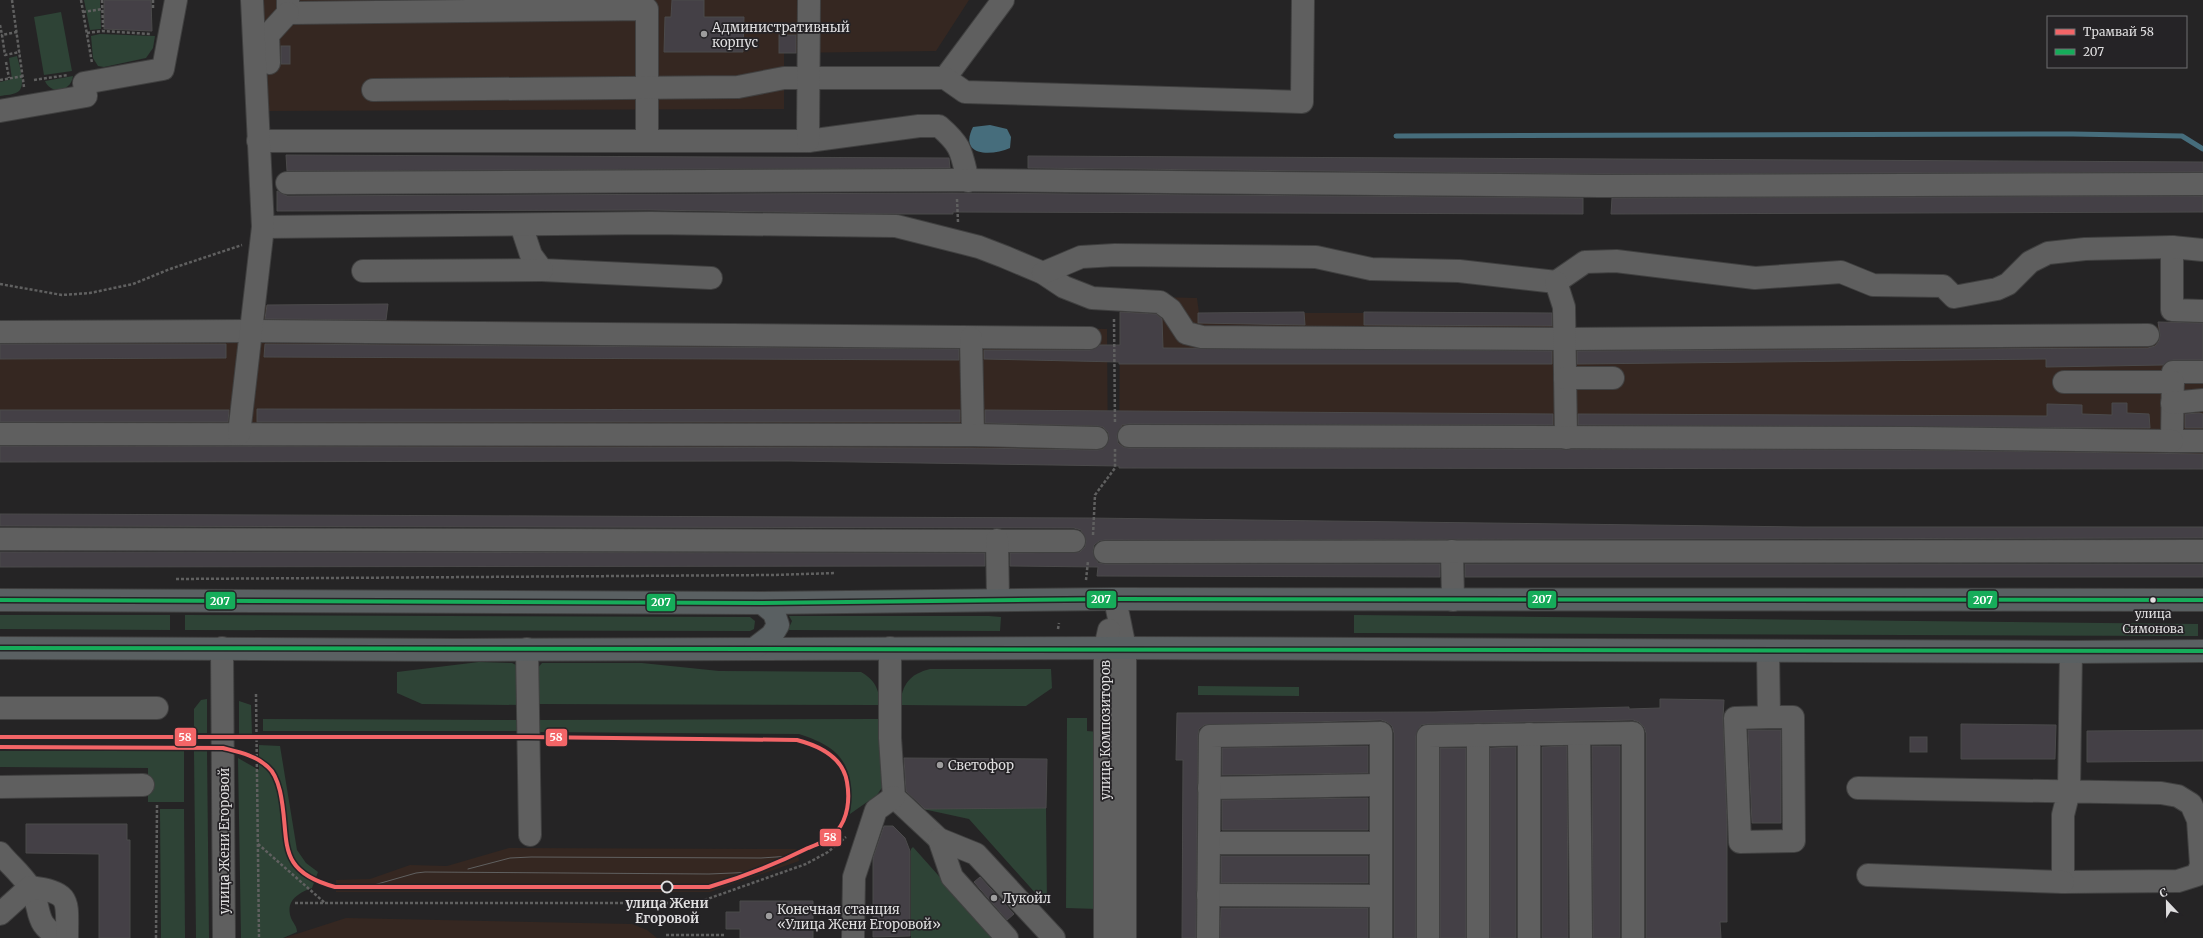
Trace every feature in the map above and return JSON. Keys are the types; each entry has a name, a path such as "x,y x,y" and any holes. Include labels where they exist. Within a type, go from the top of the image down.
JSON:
{"main road":[{"path":"0,600 762,603 998,599 2203,600"},
{"path":"755,648 772,635 778,625 774,613 762,603"},
{"path":"0,648 1115,648 2071,652 2203,651"}],"street":[{"path":"0,111 86,96 84,83 163,69 176,0"},
{"path":"239,434 262,234 252,0"},
{"path":"808,141 809,0"},
{"path":"945,78 1003,0"},
{"path":"373,90 738,87 784,78 945,78 964,92 1302,102 1303,0"},
{"path":"269,63 268,35 288,7 647,9 647,140"},
{"path":"258,142 647,140 808,141 919,126 939,126 955,140 962,152 962,181"},
{"path":"287,183 962,181 1592,186 2203,184"},
{"path":"262,234 521,225 650,223 896,226 979,248 1043,272 1064,287 1092,298 1160,302 1171,310 1186,333 1202,337 1564,339 2148,335"},
{"path":"521,225 531,255 542,270"},
{"path":"1043,272 1081,256 1316,257 1371,269 1459,271 1556,282 1585,262 1616,261 1755,278 1841,272 1873,284 1943,286 1954,297 1966,296 2008,284 2030,262 2048,253 2085,249 2172,247 2203,250"},
{"path":"2172,247 2172,310 2203,311"},
{"path":"364,271 542,270 711,278"},
{"path":"1556,282 1564,306 1566,438"},
{"path":"0,332 251,331 1090,338"},
{"path":"971,338 973,435"},
{"path":"2172,441 2173,372 2203,372"},
{"path":"1565,378 1613,378"},
{"path":"2064,382 2172,393 2203,400"},
{"path":"0,434 973,435 1097,438"},
{"path":"1129,436 2203,441"},
{"path":"0,539 1074,541"},
{"path":"997,540 998,599"},
{"path":"1452,551 1453,600"},
{"path":"1105,552 2203,551"},
{"name":"улица Композиторов","path":"1115,599 1115,648 1125,938"},
{"name":"улица Жени Егоровой","path":"222,648 224,938"},
{"path":"890,648 890,738 894,797 938,839 976,854 1054,938"},
{"name":"улица Композиторов","path":"1105,938 1115,648"},
{"path":"527,649 530,835"},
{"path":"1768,651 1769,717"},
{"path":"2063,882 2063,815 2069,791 2071,652"},
{"path":"0,708 157,708"},
{"path":"1769,717 1792,717 1794,841 1740,842 1735,718 1769,717"},
{"path":"1208,938 1210,736 1381,733 1381,938"},
{"path":"1428,938 1428,736 1633,733 1633,938"},
{"path":"1529,734 1529,938"},
{"path":"1579,734 1581,938"},
{"path":"1478,735 1478,938"},
{"path":"0,788 143,785"},
{"path":"1209,788 1381,785"},
{"path":"1858,788 2161,793 2178,796 2191,804 2198,820 2201,866 2197,875 2178,881 2063,882 1868,875"},
{"path":"853,938 854,877 876,810 894,797"},
{"path":"938,839 952,877 1007,938"},
{"path":"1209,843 1381,843"},
{"path":"0,853 30,887 43,924 52,934 63,938"},
{"path":"0,914 30,887 54,890 62,897 66,907 66,938"},
{"path":"1208,895 1381,896"}],"path":[{"path":"12,0 25,83 22,92"},
{"path":"81,0 92,62 95,68"},
{"path":"102,0 103,27"},
{"path":"83,12 103,9"},
{"path":"0,25 5,55 20,52"},
{"path":"87,33 102,31 152,34"},
{"path":"2,35 17,32"},
{"path":"6,62 9,78"},
{"path":"34,80 75,73"},
{"path":"0,80 24,76"},
{"path":"962,181 958,221 979,248"},
{"path":"0,284 62,296 90,293 133,284 262,234"},
{"path":"176,579 750,576 836,573"},
{"path":"256,694 259,938"},
{"path":"156,938 157,805"},
{"path":"295,903 696,903 806,864 828,852 849,835"},
{"path":"258,844 325,903"},
{"path":"666,935 726,935"}],"shaded area":[{"path":"263,0 969,0 936,51 784,53 784,109 262,111"},
{"path":"1120,296 1197,298 1199,313 1556,313 1564,346 2156,343 2158,322 2203,322 2203,468 1119,468"},
{"path":"388,304 386,320 1107,329 1108,465 789,461 0,462 0,323 242,322 265,305"},
{"name":"Конечная станция «Улица Жени Егоровой»","path":"509,848 797,849 799,861 710,892 336,892 336,880 370,879 410,865 447,866"},
{"path":"346,918 632,924 647,930 657,938 284,938"}],"green space":[{"path":"84,0 100,0 101,29 90,30"},
{"path":"61,12 72,71 44,75 34,17"},
{"path":"100,34 155,36 153,48 146,58 104,67 98,66 93,58 91,36"},
{"path":"17,56 22,79 21,88 19,91 10,95 0,96 0,82 12,79 9,58"},
{"path":"73,76 69,86 60,90 52,88 45,81"},
{"path":"0,615 170,615 170,630 0,629"},
{"path":"185,615 750,617 755,621 754,629 750,631 185,630"},
{"path":"1354,615 2198,624 2198,636 1354,633"},
{"path":"789,616 1001,617 1000,631 788,630 792,621"},
{"path":"479,662 512,663 520,667 521,705 422,704 397,693 397,672"},
{"path":"542,663 642,663 719,671 861,672 873,682 879,694 880,705 536,704 536,670"},
{"path":"930,669 1051,669 1052,688 1026,706 900,705 903,691 908,681 917,674"},
{"path":"1198,686 1299,687 1299,696 1198,695"},
{"path":"207,699 207,733 194,733 194,709 201,700"},
{"path":"239,701 251,705 252,734 239,734"},
{"path":"1067,718 1087,718 1087,731 1099,732 1098,909 1066,908"},
{"path":"263,719 521,720 521,731 263,731"},
{"path":"880,719 883,786 877,795 850,814 850,784 848,772 843,762 837,754 827,746 799,734 538,732 538,720"},
{"path":"259,745 280,746 297,850 306,863 318,872 312,888 302,892 291,902 291,918 297,932 283,938 241,938 238,758 259,770"},
{"path":"0,751 184,751 184,802 148,802 148,768 0,767"},
{"path":"194,751 207,751 209,938 196,938"},
{"path":"1046,808 1047,906 969,819 923,809"},
{"path":"160,809 184,809 185,938 161,938"},
{"path":"913,847 995,938 911,938 911,849"}],"water":[{"path":"990,125 1007,129 1011,137 1010,148 1003,151 986,153 973,149 970,144 970,137 973,127"}],"building":[{"path":"104,0 151,0 152,31 104,29"},
{"name":"Административный корпус","path":"672,0 704,0 704,17 744,17 743,52 664,52 665,17 671,17"},
{"path":"779,35 796,35 796,53 779,53"},
{"path":"281,46 290,46 290,64 281,64"},
{"path":"286,155 949,158 950,168 287,171"},
{"path":"1028,156 2203,162 2203,172 1600,174 1028,168"},
{"path":"277,191 287,196 952,193 1583,198 1583,214 953,212 953,214 899,214 650,210 277,211"},
{"path":"2203,196 2203,212 1611,214 1612,198"},
{"path":"388,304 386,320 265,319 267,305"},
{"path":"1120,312 1156,314 1162,319 1163,348 1552,351 1552,364 1119,364 1119,362 984,359 984,350 1090,350 1100,345 1120,345"},
{"path":"1304,312 1305,325 1198,323 1198,313"},
{"path":"1364,312 1552,313 1552,326 1364,325"},
{"path":"2158,322 2203,323 2203,360 2173,360 2163,365 2046,367 2046,359 1577,364 1577,351 2148,348 2155,346 2159,341 2160,335"},
{"path":"0,344 226,344 226,358 0,359"},
{"path":"265,344 959,349 959,360 264,357"},
{"path":"2112,403 2127,403 2127,413 2149,414 2150,428 1578,425 1578,414 2047,416 2047,404 2082,405 2082,414 2112,415"},
{"path":"257,409 960,410 960,422 257,422"},
{"path":"0,410 229,410 228,422 0,422"},
{"path":"985,410 1553,414 1553,425 1122,425 1117,436 1118,443 1123,447 1129,448 1911,450 2203,454 2203,469 1119,468 1119,466 789,461 0,462 0,446 973,448 1097,450 1103,449 1109,439 1108,432 1103,427 1097,426 985,423"},
{"path":"2185,414 2203,414 2203,428 2185,428"},
{"path":"0,514 1088,518 1804,527 2203,527 2203,538 1105,540 1099,541 1094,545 1093,552 1098,563 1440,564 1440,577 1097,576 1098,567 1010,566 1010,553 1080,552 1085,547 1086,541 1081,530 1074,528 0,526"},
{"path":"0,552 985,553 985,566 0,567"},
{"path":"1465,564 2203,564 2203,577 1465,577"},
{"path":"1660,699 1724,700 1723,718 1727,824 1727,922 1720,922 1721,938 1646,938 1646,733 1644,727 1639,722 1633,720 1421,725 1416,736 1416,938 1394,938 1394,733 1392,726 1381,720 1204,725 1199,729 1196,938 1182,938 1183,760 1176,760 1177,713 1434,712 1629,707 1629,709 1660,708"},
{"path":"1961,724 2056,725 2055,759 1961,759"},
{"path":"1748,730 1781,730 1781,823 1752,823"},
{"path":"2203,730 2203,761 2087,762 2087,731"},
{"path":"1910,737 1927,737 1927,752 1910,752"},
{"path":"1368,746 1368,773 1222,775 1222,748"},
{"path":"1567,746 1568,938 1542,938 1542,747"},
{"path":"1592,746 1620,746 1620,938 1593,938"},
{"path":"1516,747 1516,938 1490,938 1490,748"},
{"path":"1440,748 1466,748 1466,938 1440,938"},
{"path":"904,758 1047,759 1046,808 925,809 906,791"},
{"path":"1368,798 1368,830 1222,830 1222,800"},
{"path":"26,824 127,824 127,840 130,840 130,938 99,938 99,854 26,853"},
{"path":"884,826 893,826 905,838 910,851 910,936 873,937 873,858"},
{"path":"1221,856 1368,856 1368,883 1221,883"},
{"path":"980,877 1014,914 1007,920 974,882"},
{"name":"Конечная станция «Улица Жени Егоровой»","path":"740,901 813,901 813,938 740,938 740,929 726,929 726,912 740,912"},
{"path":"1221,908 1368,908 1368,938 1220,938"}],"waterway":[{"path":"1396,136 2073,134 2182,136 2203,149"}],"tram line":[{"name":"58","path":"0,737 528,737 797,740 822,749 835,759 841,766 845,773 847,782 848,802 846,814 841,826 827,839 759,870 709,887 335,887 315,880 302,872 293,862 288,851 283,808 277,781 270,769 252,757 223,748 0,747"},
{"path":"468,869 510,858 531,857 761,858 791,856"},
{"path":"367,887 416,873 425,872 709,874 757,872"}],"transit line":[{"name":"207","path":"0,600 762,603 1115,599 2203,600"},
{"name":"207","path":"0,648 2203,651"}],"place":[{"name":"Административный корпус","path":"704,34"},
{"name":"улица Симонова","path":"2153,600"},
{"name":"Светофор","path":"940,765"},
{"name":"улица Жени Егоровой","path":"667,887"},
{"name":"Лукойл","path":"994,898"},
{"name":"Конечная станция «Улица Жени Егоровой»","path":"769,916"}]}
